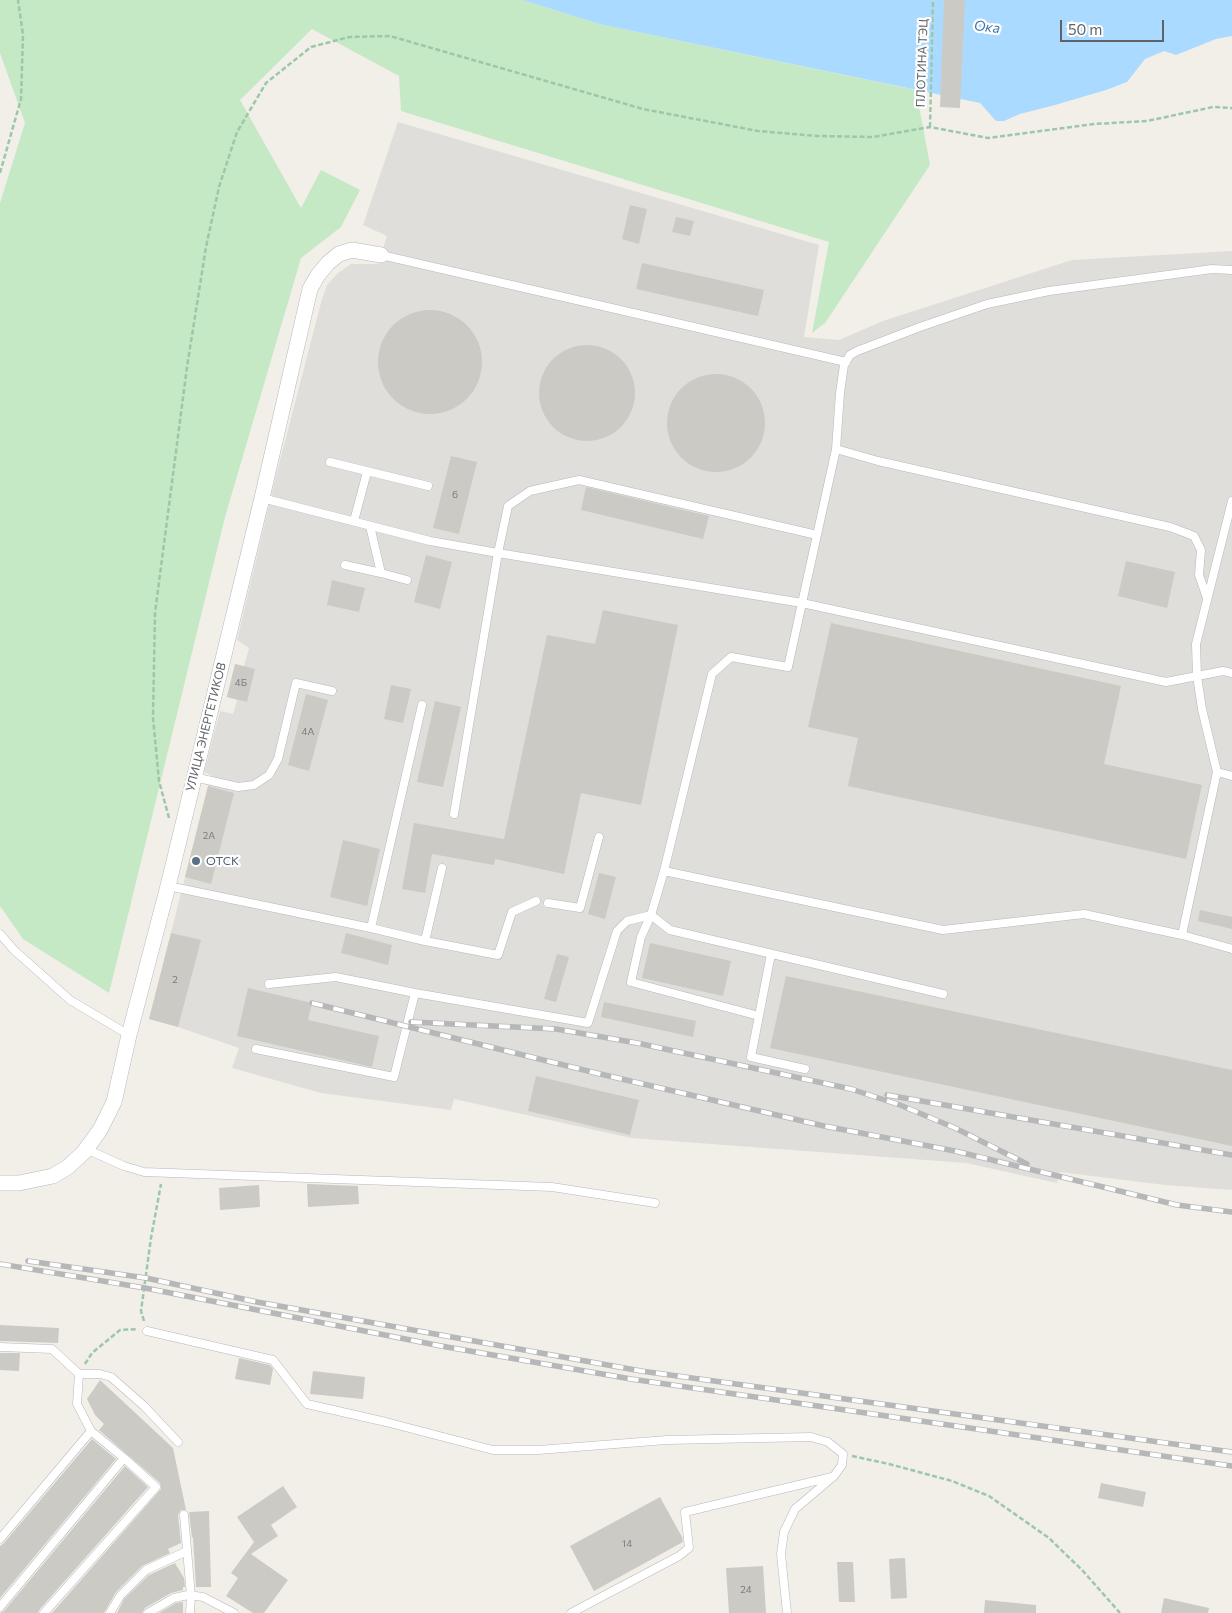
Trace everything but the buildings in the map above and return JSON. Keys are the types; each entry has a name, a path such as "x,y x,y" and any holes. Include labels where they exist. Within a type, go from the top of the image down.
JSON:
{"street":[{"name":"УЛИЦА ЭНЕРГЕТИКОВ","path":"0,1183 19,1183 53,1176 68,1167 100,1130 114,1102 262,498 310,289 318,275 339,254 352,250 381,255"}],"lane":[{"path":"381,255 846,362"},
{"path":"759,1016 631,982 641,938 651,915 664,871 712,674 731,657 788,667 836,450 844,365 850,355 920,327 987,304 1049,291 1212,269 1232,270"},
{"path":"836,450 1170,527 1194,536 1201,550 1199,575 1207,600"},
{"path":"330,462 428,486"},
{"path":"354,521 368,472"},
{"path":"454,814 498,553 508,506 530,491 579,480 818,535"},
{"path":"262,498 430,541 802,603 1166,682 1223,671 1232,673"},
{"path":"1182,935 1217,772 1202,709 1197,676 1196,644 1232,501"},
{"path":"370,526 381,573"},
{"path":"345,565 408,580"},
{"path":"194,777 238,787 254,785 268,775 278,759 296,683 332,691"},
{"path":"371,928 422,705"},
{"path":"1217,772 1232,776"},
{"path":"548,903 580,908 599,837"},
{"path":"425,941 442,868"},
{"path":"664,871 943,930 1084,914 1182,935 1232,949"},
{"path":"168,886 498,955 512,912 536,901"},
{"path":"651,915 670,930 943,994"},
{"path":"270,984 336,977 415,993 588,1023 617,931 627,921 651,915"},
{"path":"0,934 14,950 70,1000 129,1035"},
{"path":"771,954 751,1057 806,1069"},
{"path":"256,1049 394,1077 415,993"},
{"path":"86,1148 124,1166 144,1172 552,1187 655,1203"},
{"path":"147,1332 273,1360 307,1404 493,1450 538,1450 667,1440 811,1437 828,1442 843,1454 842,1465 834,1476 795,1509 784,1532 781,1554 787,1613"},
{"path":"0,1347 52,1349 79,1374 100,1374 111,1377 144,1406 178,1442"},
{"path":"44,1613 156,1487 91,1431 77,1404 79,1374"},
{"path":"0,1539 91,1431"},
{"path":"0,1607 124,1458"},
{"path":"571,1613 679,1556 689,1548 685,1512 834,1476"},
{"path":"184,1515 191,1596 190,1613"},
{"path":"110,1613 120,1596 146,1570 187,1551"},
{"path":"148,1613 174,1598 191,1596 203,1597 234,1613"}],"path":[{"path":"0,173 21,100 23,35 18,0"},
{"name":"ПЛОТИНА ТЭЦ","path":"930,127 933,0"},
{"path":"171,825 159,781 153,718 156,603 206,247 219,187 237,132 266,83 311,47 349,37 390,36 643,109 758,130 817,136 874,137 930,127 988,138 1094,124 1147,122 1213,107 1232,108"},
{"path":"147,1332 141,1311 151,1238 163,1172"},
{"path":"79,1374 92,1353 120,1330 134,1328 147,1332"},
{"path":"843,1454 952,1481 989,1496 1049,1538 1083,1571 1120,1613"}],"shaded area":[{"path":"398,122 819,245 804,337 839,340 883,321 1072,260 1232,251 1232,1190 1165,1185 1060,1172 1057,1183 966,1163 631,1138 454,1099 451,1110 321,1093 232,1068 239,1048 149,1019 211,775 204,772 220,711 233,714 237,700 227,697 235,664 244,666 249,648 237,640 277,472 322,299 327,285 338,273 351,264 378,264 387,236 363,225"}],"green space":[{"path":"0,0 523,0 599,24 916,90 930,165 825,323 812,333 829,242 401,111 399,76 312,29 240,100 301,208 321,170 360,190 341,227 301,258 225,517 109,993 23,939 0,906 0,203 25,123 0,53"}],"water":[{"name":"Ока","path":"523,0 1232,0 1232,36 1216,39 1176,55 1164,51 1145,59 1127,82 1106,90 1020,114 1004,121 996,121 980,103 599,24"}],"railway":[{"path":"312,1003 596,1073 824,1126 955,1151 1177,1205 1232,1212"},
{"path":"411,1022 556,1029 637,1043 851,1089 900,1105 955,1128 1027,1164"},
{"path":"887,1095 1232,1155"},
{"path":"28,1261 146,1278 257,1302 641,1371 1232,1452"},
{"path":"0,1264 145,1288 441,1346 631,1379 1232,1466"}],"place":[{"name":"ОТСК","path":"196,861"}]}
